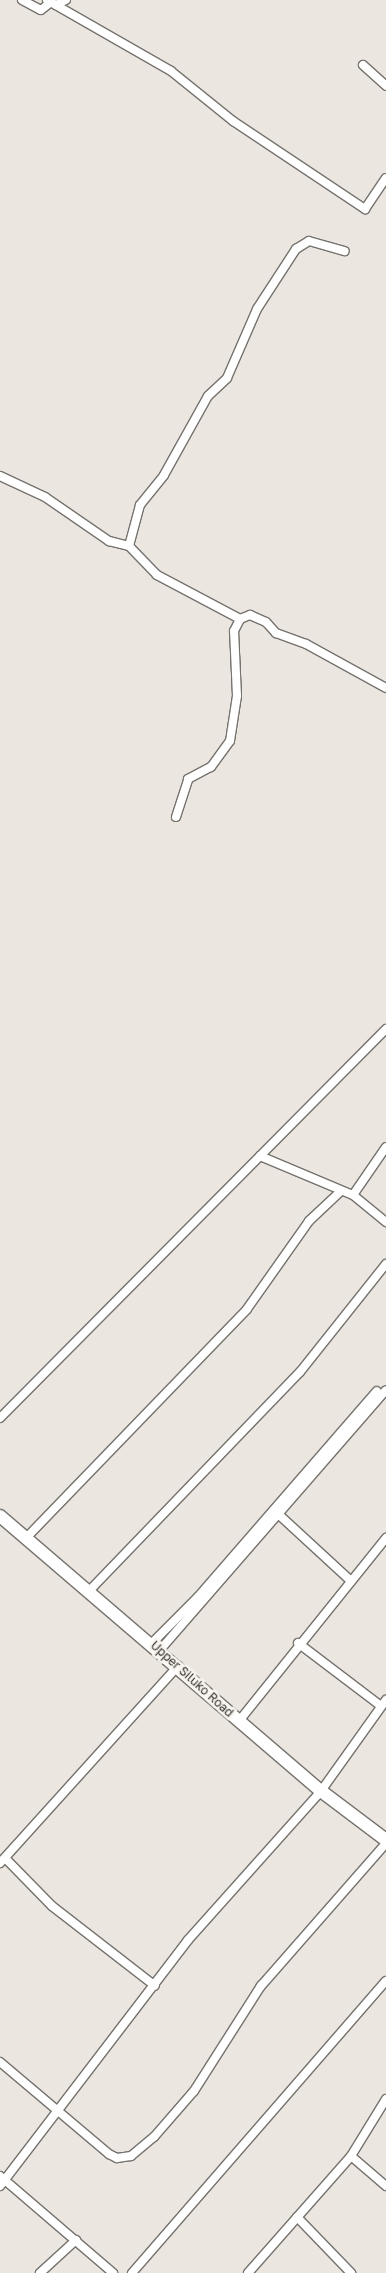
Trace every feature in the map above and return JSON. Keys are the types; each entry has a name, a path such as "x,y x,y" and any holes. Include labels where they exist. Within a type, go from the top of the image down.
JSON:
{"main road":[{"name":"Upper Siluko Road","path":"0,1516 28,1536 321,1791 386,1842"}],"street":[{"path":"22,0 40,10 51,2 66,0"},
{"path":"51,2 171,70 232,121 365,209 386,178"},
{"path":"363,65 386,86"},
{"path":"129,546 140,505 164,475 208,396 227,378 257,309 296,249 309,241 345,251"},
{"path":"0,476 45,497 109,541 129,546 157,574 240,619"},
{"path":"176,817 188,779 211,767 230,740 237,696 234,631 240,619 250,615 266,622 276,633 386,688"},
{"path":"0,1418 386,1028"},
{"path":"353,1196 386,1147"},
{"path":"260,1156 353,1196 386,1222"},
{"path":"28,1536 247,1309 309,1221 341,1191"},
{"path":"90,1590 300,1372 386,1264"},
{"path":"156,1646 386,1390"},
{"path":"275,1514 377,1391"},
{"path":"275,1514 349,1582"},
{"path":"239,1721 298,1643 386,1538"},
{"path":"113,2273 76,2240 2,2181 155,1986 188,1940 321,1791 384,1703 298,1643"},
{"path":"155,1986 52,1906 2,1861 178,1666"},
{"path":"0,2062 117,2158 140,2150 202,2080 261,1986 386,1842"},
{"path":"132,2273 386,1981"},
{"path":"248,2273 351,2156 386,2099"},
{"path":"351,2156 386,2186"},
{"path":"297,2217 352,2273"},
{"path":"40,2273 76,2240"}]}
